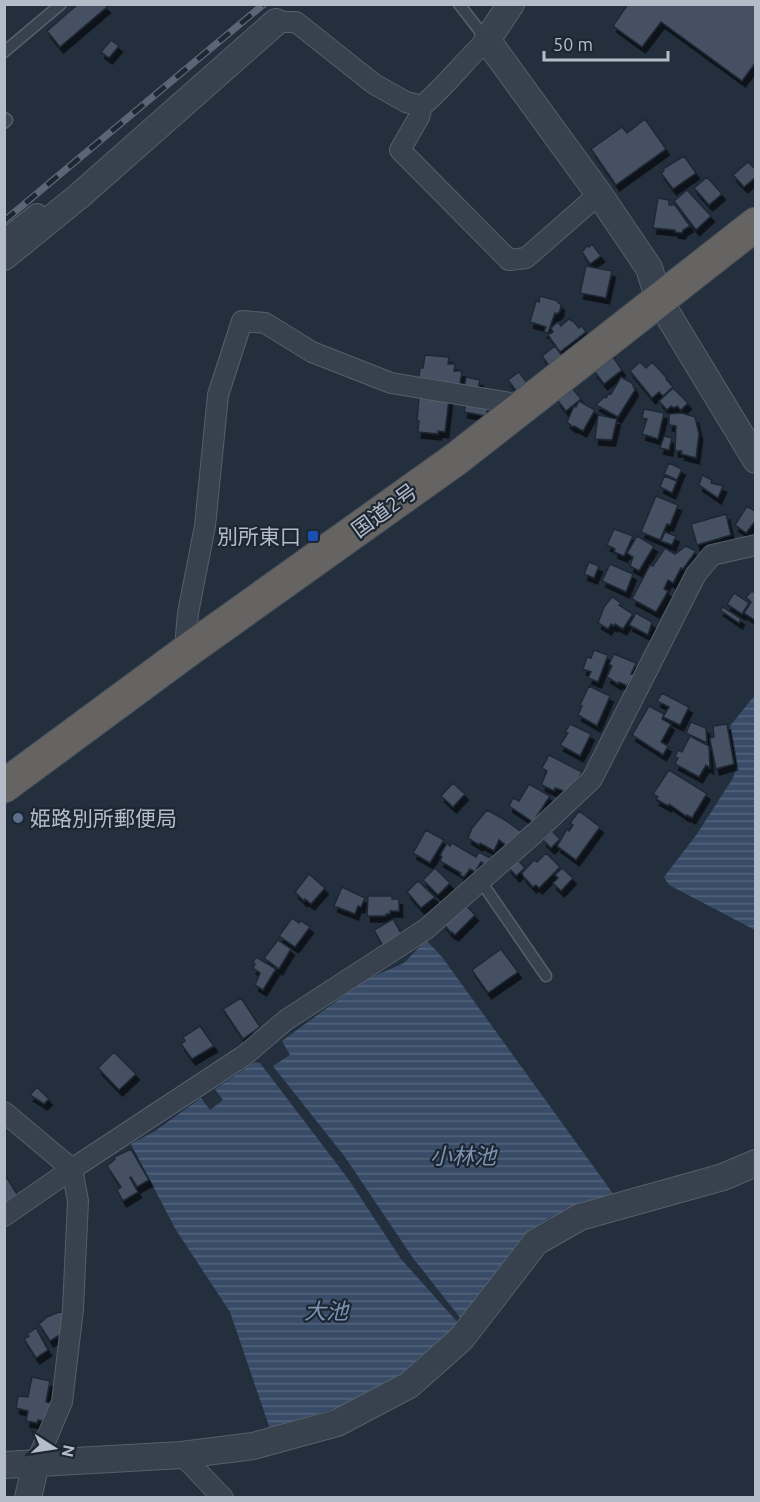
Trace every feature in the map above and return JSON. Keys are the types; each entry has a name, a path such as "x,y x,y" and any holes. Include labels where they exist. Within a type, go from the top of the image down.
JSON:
{"highway":[{"name":"国道2号","path":"4,786 191,648 456,459 520,406 756,224"}],"street":[{"path":"511,4 486,40 422,106 419,117 400,150 508,260 526,258 599,194"},
{"path":"4,256 79,196 276,22 296,22 374,84 406,102 422,106"},
{"path":"486,40 599,194 649,268 659,300 756,460"},
{"path":"4,240 60,196 79,196"},
{"path":"191,648 186,636 188,613 205,526 218,395 242,321 264,323 312,352 391,383 520,406"},
{"path":"4,1216 72,1168 245,1055 286,1020 426,929 537,831 591,779 696,574 712,555 756,545"},
{"path":"4,1112 72,1168 78,1201 73,1310 62,1402 36,1463 28,1497"},
{"path":"4,1465 182,1455 253,1446 337,1423 409,1385 461,1339 536,1242 580,1217 723,1177 756,1163"},
{"path":"182,1455 223,1497"}],"lane":[{"path":"4,52 61,4"},
{"path":"459,4 486,40"},
{"path":"4,118 7,120 4,123"},
{"path":"480,880 546,976"}],"water":[{"path":"755,695 756,930 669,885 664,877 697,834 733,778 737,766 730,726"},
{"name":"小林池","path":"426,940 442,957 614,1195 548,1218 523,1237 462,1320 413,1258 345,1157 273,1066 290,1055 282,1041 365,980 404,963"},
{"name":"大池","path":"255,1062 260,1063 349,1180 401,1259 460,1325 408,1372 364,1399 270,1429 230,1312 176,1230 131,1144 155,1131 201,1098 210,1110 223,1100 215,1089"}],"building":[{"path":"78,4 104,4 107,7 60,47 47,31"},
{"path":"628,4 756,4 756,62 742,81 661,22 642,47 613,26"},
{"path":"111,40 119,46 109,58 101,52"},
{"path":"645,119 666,149 616,185 591,149 622,127 627,133"},
{"path":"684,156 696,173 673,189 661,173 663,169"},
{"path":"748,162 756,170 756,177 744,187 733,175"},
{"path":"707,177 722,194 709,205 694,188"},
{"path":"687,190 711,216 696,230 674,201"},
{"path":"658,198 669,200 669,205 675,205 690,226 682,233 653,228"},
{"path":"592,244 601,256 590,264 582,252"},
{"path":"586,266 612,271 606,298 580,293"},
{"path":"540,296 561,304 560,311 555,313 548,333 544,332 546,327 530,322 536,301 539,302"},
{"path":"569,319 579,328 582,326 586,332 560,352 548,335 553,332 551,328 554,325 558,322 561,326"},
{"path":"555,346 563,357 550,367 542,356"},
{"path":"425,355 449,357 448,364 455,364 454,371 462,371 460,383 465,384 466,377 480,380 478,390 418,383"},
{"path":"613,357 622,370 604,384 594,371"},
{"path":"640,362 646,368 652,362 673,387 663,396 659,392 652,398 630,371"},
{"path":"519,372 528,384 517,392 508,380"},
{"path":"621,377 632,383 635,390 618,417 596,405 609,393 611,394"},
{"path":"673,388 688,403 681,410 677,406 674,408 671,406 667,410 659,401"},
{"path":"573,389 581,399 566,411 557,400"},
{"path":"419,396 449,399 445,432 438,431 438,434 418,432"},
{"path":"467,398 489,403 486,416 464,412"},
{"path":"579,401 595,410 583,431 567,422 574,406 576,407"},
{"path":"644,409 664,413 658,439 642,434 647,419 642,418"},
{"path":"682,413 695,417 699,434 696,458 681,454 682,451 675,451 676,426 669,425 669,414"},
{"path":"598,415 617,419 612,440 595,439"},
{"path":"664,436 672,438 669,450 660,448"},
{"path":"669,463 682,469 677,480 664,474"},
{"path":"702,475 712,480 711,483 723,486 718,498 699,485"},
{"path":"664,476 677,481 672,493 660,487"},
{"path":"656,496 678,505 670,525 667,524 660,540 641,532"},
{"path":"747,506 756,512 756,520 746,533 735,525"},
{"path":"726,514 731,535 697,545 691,524"},
{"path":"614,529 633,536 624,556 614,552 615,549 607,545"},
{"path":"665,532 676,536 672,545 661,541"},
{"path":"637,536 654,546 639,571 630,566 633,557 627,553"},
{"path":"686,546 696,551 683,569 681,568 673,583 668,580 664,589 668,591 656,612 632,599 650,565 653,566 665,548 675,554"},
{"path":"589,562 599,566 594,578 584,574"},
{"path":"610,564 633,574 626,592 602,581"},
{"path":"752,591 756,594 756,621 744,613 751,602 746,597"},
{"path":"734,593 749,603 742,614 727,604"},
{"path":"612,597 621,603 619,605 633,614 623,629 611,624 608,629 598,623 604,607"},
{"path":"723,607 741,619 739,623 720,610"},
{"path":"636,613 652,622 648,635 629,625"},
{"path":"594,650 608,655 598,682 588,678 591,672 583,669 587,657 591,658"},
{"path":"614,654 636,663 631,674 634,675 627,686 619,682 618,684 607,677 612,666 609,664"},
{"path":"589,686 610,696 597,726 578,715"},
{"path":"662,693 689,707 680,725 663,717 669,707 657,701"},
{"path":"649,706 664,714 662,719 671,724 661,742 668,746 663,755 632,735"},
{"path":"691,722 706,728 707,743 686,733"},
{"path":"570,724 591,734 580,756 560,745 568,733 565,732"},
{"path":"727,724 734,764 716,769 710,738 714,737 713,726"},
{"path":"690,736 709,746 710,768 706,765 699,777 675,764 678,750 682,752"},
{"path":"549,755 582,772 571,790 567,792 555,788 554,791 542,785 547,771 542,768"},
{"path":"669,770 706,793 692,818 656,799 658,797 653,794"},
{"path":"453,783 465,794 453,807 441,796"},
{"path":"529,784 550,796 533,822 509,806 513,798 519,801"},
{"path":"487,810 523,833 507,846 499,840 494,851 468,838 472,828"},
{"path":"579,811 600,827 576,860 557,846 567,829 569,831 573,825 570,823"},
{"path":"426,830 444,840 430,863 413,853"},
{"path":"552,831 560,839 551,848 543,840"},
{"path":"447,843 450,846 452,843 476,857 479,852 490,858 486,865 481,862 475,872 470,869 464,877 440,861 442,857 440,855"},
{"path":"546,853 560,867 539,888 536,885 533,887 522,873 534,860 537,862"},
{"path":"517,859 525,868 516,876 508,867"},
{"path":"435,868 450,883 438,895 423,880"},
{"path":"562,868 573,878 561,891 553,883 558,878 555,875"},
{"path":"309,874 325,888 311,904 295,892"},
{"path":"418,881 435,897 421,908 407,892"},
{"path":"342,887 365,898 355,914 334,906"},
{"path":"368,896 392,896 392,899 399,899 399,911 390,911 390,914 386,916 367,916"},
{"path":"463,902 475,915 455,935 443,923"},
{"path":"292,918 310,927 295,947 279,936"},
{"path":"393,919 402,935 383,946 374,930"},
{"path":"278,940 291,949 279,969 264,958"},
{"path":"501,949 518,972 488,993 472,970"},
{"path":"256,957 276,969 263,990 255,985 260,973 253,968"},
{"path":"241,998 260,1027 243,1039 223,1009"},
{"path":"200,1026 214,1046 192,1059 181,1044 185,1041 183,1037"},
{"path":"114,1052 136,1074 119,1090 98,1068"},
{"path":"37,1087 49,1099 44,1104 30,1095"},
{"path":"131,1149 149,1180 137,1187 131,1177 138,1192 123,1201 117,1190 121,1187 107,1166 115,1159 114,1157"},
{"path":"7,1178 17,1194 4,1205 4,1180"},
{"path":"61,1311 64,1316 62,1322 65,1331 50,1341 39,1324 47,1317"},
{"path":"36,1328 48,1350 36,1358 24,1339"},
{"path":"32,1377 50,1381 46,1402 51,1403 47,1422 26,1421 28,1411 16,1408 18,1396 28,1397"}],"railway":[{"path":"4,221 264,4"}],"place":[{"name":"別所東口","path":"313,536"},
{"name":"姫路別所郵便局","path":"18,818"}]}
